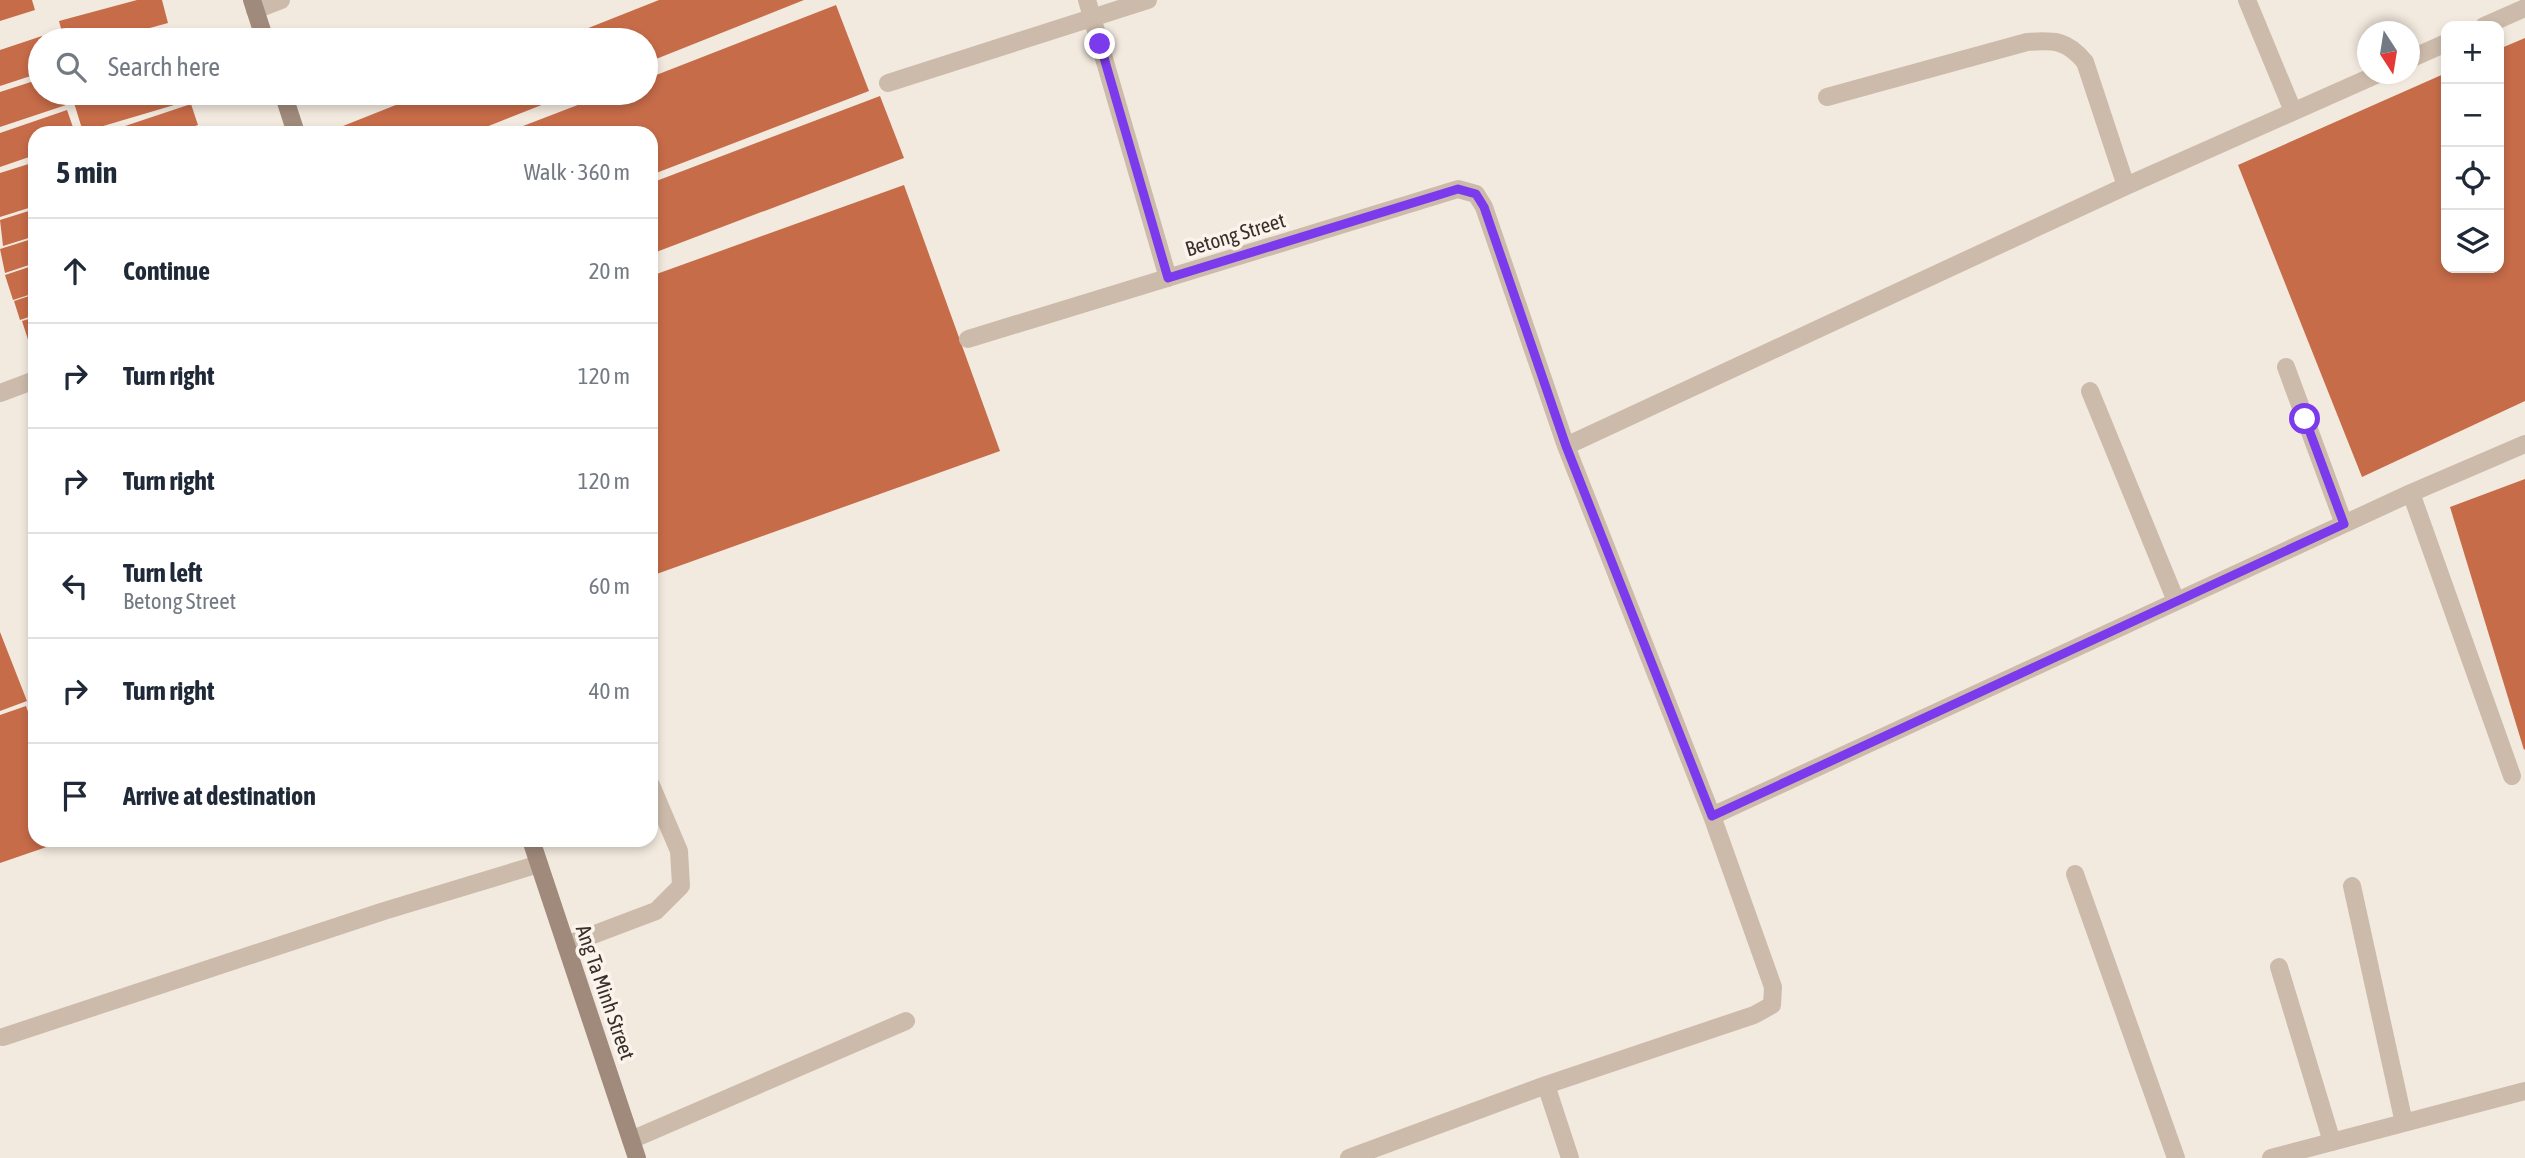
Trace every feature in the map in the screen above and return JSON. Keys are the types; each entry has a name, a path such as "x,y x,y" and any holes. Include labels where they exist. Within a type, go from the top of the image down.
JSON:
{"street":[{"path":"261,28 253,5 281,0"},
{"path":"1087,0 1168,278"},
{"path":"888,83 1148,0"},
{"path":"2248,0 2294,111"},
{"path":"2495,21 2525,8"},
{"path":"1827,97 2027,42 2049,40 2072,47 2085,62 2126,186"},
{"path":"2420,55 2441,45"},
{"path":"1349,1158 1546,1085 1754,1015 1772,1005 1773,987 1712,816 1566,446 2126,186 2357,83"},
{"path":"287,105 294,126"},
{"name":"Betong Street","path":"968,339 1458,189 1476,194 1484,207 1566,446"},
{"path":"2286,367 2344,524"},
{"path":"2,387 28,381"},
{"path":"2090,391 2176,601"},
{"path":"1712,816 2411,493 2525,444"},
{"path":"2411,493 2512,776"},
{"path":"566,945 656,911 681,886 679,851 658,802"},
{"name":"Ang Ta Minh Street","path":"533,847 634,1149"},
{"path":"2,1037 384,911 539,864"},
{"path":"2075,874 2176,1158"},
{"path":"2352,886 2403,1123"},
{"path":"2279,967 2332,1142"},
{"path":"634,1149 906,1021"},
{"path":"1546,1085 1570,1158"},
{"path":"2271,1158 2525,1091"}],"building":[{"path":"0,0 32,0 35,10 0,21"},
{"path":"137,0 162,0 168,23 150,28 61,28 59,21"},
{"path":"659,0 804,0 658,58 658,28 588,28"},
{"path":"836,5 869,91 658,172 658,126 523,126 578,105 658,105 658,74"},
{"path":"2525,38 2525,401 2362,477 2238,165 2441,75 2441,273 2504,273 2504,47"},
{"path":"28,41 28,77 0,86 0,50"},
{"path":"28,83 28,105 66,105 0,127 0,92"},
{"path":"880,96 904,158 658,251 658,180"},
{"path":"75,105 174,105 103,126 81,126"},
{"path":"188,105 191,105 198,125 195,126 125,126"},
{"path":"396,105 542,105 489,126 343,126"},
{"path":"67,110 73,126 28,126 28,157 0,167 0,133"},
{"path":"28,164 28,208 0,217 0,173"},
{"path":"904,185 1000,451 658,573 658,273"},
{"path":"28,211 28,238 3,246 0,220"},
{"path":"28,240 28,265 5,273 0,249"},
{"path":"28,267 28,295 13,300 5,275"},
{"path":"28,296 28,317 20,320 14,301"},
{"path":"28,319 28,340 22,321"},
{"path":"2525,479 2525,749 2524,750 2450,507"},
{"path":"0,632 27,701 0,711"},
{"path":"26,706 28,712 28,847 47,847 0,863 0,715"}],"route":[{"path":"1100,44 1168,278 1458,189 1476,194 1484,207 1566,446 1712,816 2344,524 2305,419"}]}
